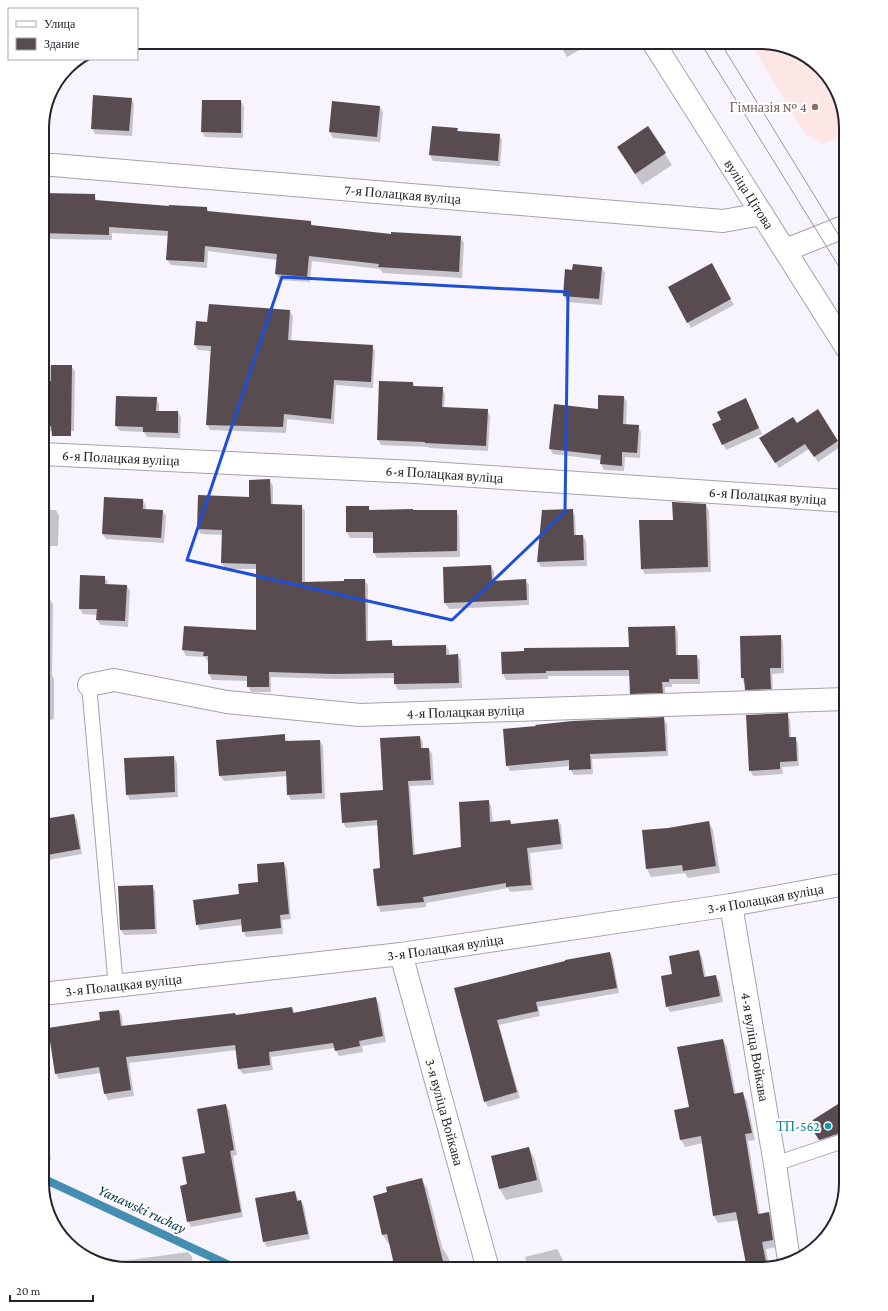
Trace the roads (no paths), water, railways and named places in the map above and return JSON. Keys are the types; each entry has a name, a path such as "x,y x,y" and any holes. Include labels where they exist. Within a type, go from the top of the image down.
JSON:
{"street":[{"name":"вуліца Цітова","path":"657,49 839,336"},
{"name":"7-я Полацкая вуліца","path":"49,161 723,221 762,214"},
{"path":"786,250 839,229"},
{"name":"6-я Полацкая вуліца","path":"49,454 415,472 839,500"},
{"name":"4-я Полацкая вуліца","path":"89,686 114,680 227,702 360,715 839,699"},
{"name":"3-я Полацкая вуліца","path":"49,993 401,954 731,905 839,885"},
{"name":"4-я вуліца Войкава","path":"731,905 775,1164 788,1256"},
{"name":"3-я вуліца Войкава","path":"401,954 486,1262"}],"lane":[{"path":"89,686 116,987"},
{"path":"775,1164 839,1142"}],"waterway":[{"name":"Yanawski ruchay","path":"49,1181 222,1262"}],"tram line":[{"path":"704,49 839,267"},
{"path":"724,49 839,236"}],"place":[{"name":"Гімназія № 4","path":"815,107"},
{"name":"ТП-562","path":"828,1126"}]}
